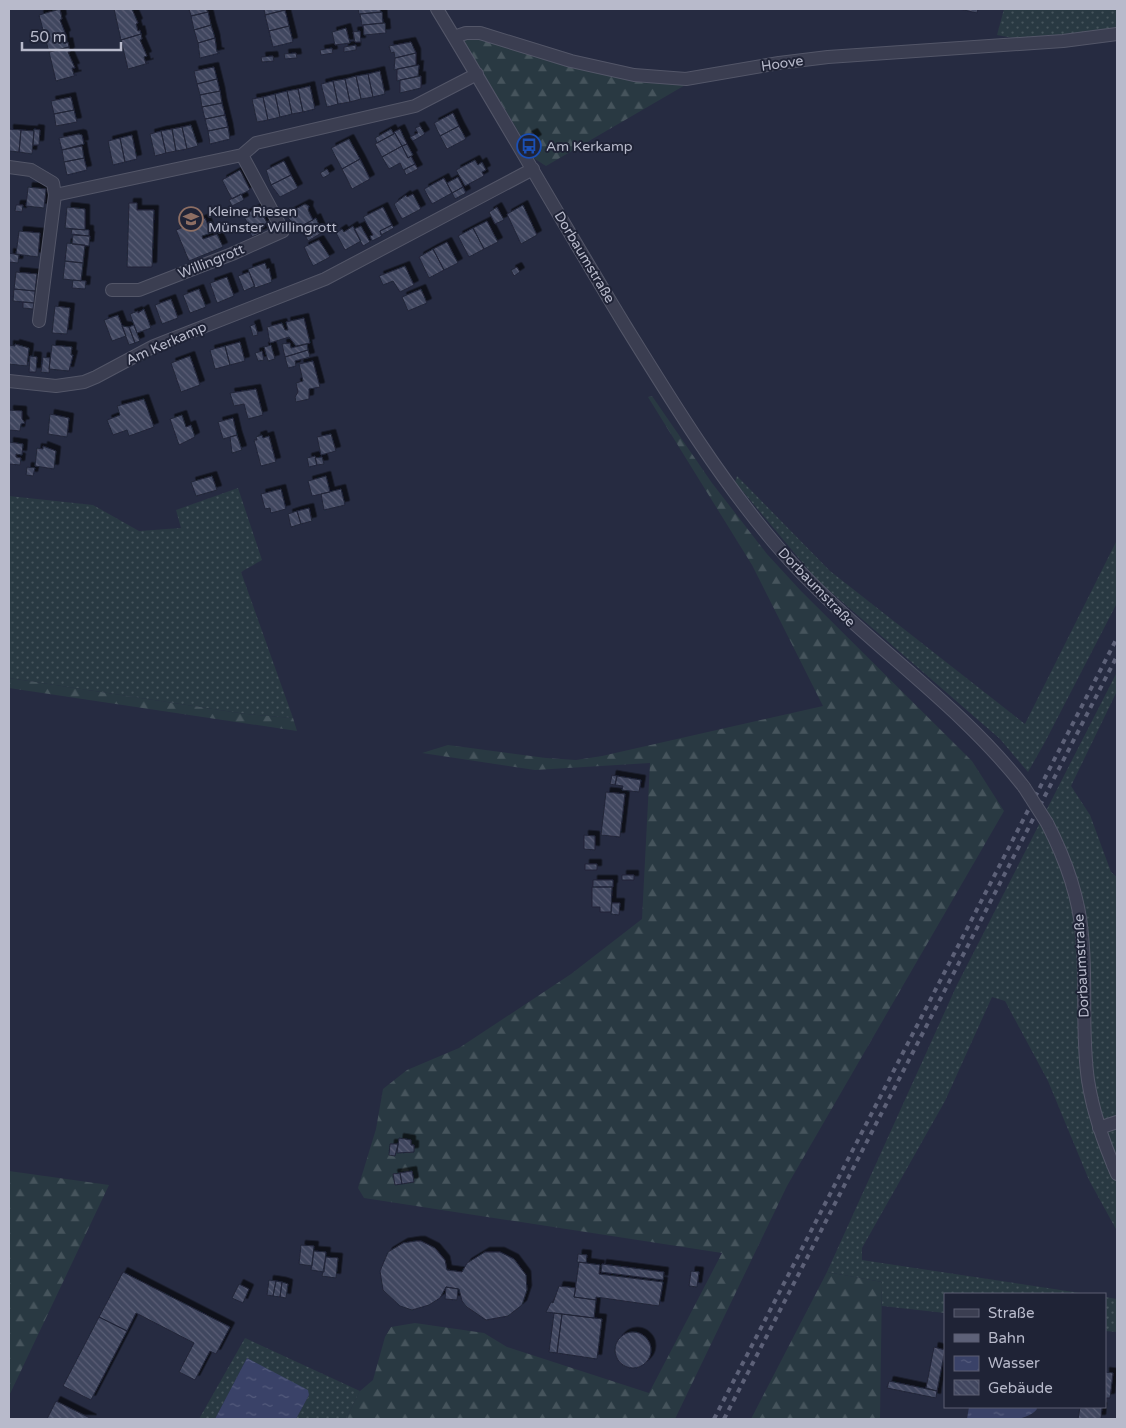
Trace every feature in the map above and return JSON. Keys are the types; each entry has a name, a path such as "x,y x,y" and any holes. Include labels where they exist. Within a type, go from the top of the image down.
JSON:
{"street":[{"name":"Dorbaumstraße","path":"437,9 533,168 583,256 683,419 744,506 811,584 860,631 975,732 1024,787 1047,823 1067,866 1078,910 1084,966 1086,1062 1091,1098 1099,1128 1117,1174"},
{"name":"Hoove","path":"454,37 466,33 480,33 571,61 634,75 686,79 760,66 828,57 1063,41 1117,34"},
{"path":"56,195 242,155 256,143 415,106 477,74"},
{"name":"Willingrott","path":"112,290 140,290 232,254 283,231 242,155"},
{"path":"9,167 30,170 53,183 56,195 39,321"},
{"name":"Am Kerkamp","path":"9,381 56,386 84,382 154,346 325,279 533,168"},
{"path":"1099,1128 1117,1122"}],"green space":[{"path":"1004,9 1117,9 1117,27 1057,37 1012,38 997,35"},
{"path":"478,30 584,58 663,75 687,84 546,166 535,159 463,40"},
{"path":"652,396 712,483 767,554 801,591 972,761 1004,811 787,1186 675,1419 346,1419 360,1391 373,1380 385,1337 391,1327 415,1323 484,1333 507,1347 649,1393 722,1253 364,1198 358,1188 376,1129 383,1089 407,1070 459,1048 571,974 642,919 650,763 535,770 422,753 448,745 546,758 576,760 602,756 823,706 752,565 648,397"},
{"path":"737,476 830,571 1025,724 1117,540 1117,603 1028,772 1000,739 817,580 735,482"},
{"path":"238,488 262,560 241,572 293,718 246,714 9,678 9,496 93,505 139,531 181,528 176,510"},
{"path":"1117,672 1117,691 1071,786 1090,815 1111,872 1117,877 1117,1231 1089,1180 1048,1081 1005,1001 992,997 945,1101 862,1248 862,1260 1080,1293 944,1293 944,1313 882,1306 882,1282 827,1272 956,987"},
{"path":"9,678 246,714 293,718 297,731 9,688"},
{"path":"9,1171 109,1185 9,1396"},
{"path":"827,1272 882,1282 880,1419 751,1419"},
{"path":"1106,1297 1117,1299 1117,1332 1106,1331"},
{"path":"245,1338 360,1391 346,1419 296,1419 309,1395 247,1358 215,1419 199,1419"}],"water":[{"path":"247,1358 308,1390 309,1395 296,1419 215,1419"},
{"path":"969,1408 1037,1409 1031,1414 1015,1419 967,1419"}],"building":[{"path":"60,9 62,19 60,20 66,35 64,36 65,43 68,42 69,47 49,52 39,15"},
{"path":"114,9 132,9 138,23 136,24 138,31 140,30 141,34 121,40"},
{"path":"189,9 206,9 208,12 191,16"},
{"path":"264,9 285,9 285,10 265,15"},
{"path":"358,9 380,9 381,12 359,14"},
{"path":"959,9 978,9 977,13"},
{"path":"285,10 289,26 269,31 265,15"},
{"path":"208,12 211,25 194,30 191,16"},
{"path":"382,12 383,23 362,25 360,14"},
{"path":"385,23 386,33 364,35 363,25"},
{"path":"211,25 215,38 198,43 194,30"},
{"path":"289,26 293,42 273,47 269,31"},
{"path":"346,28 350,43 335,45 332,32"},
{"path":"360,31 361,42 355,42 353,32"},
{"path":"141,34 142,39 140,40 147,56 144,57 146,64 128,69 121,40"},
{"path":"215,38 217,52 220,53 200,58 198,43"},
{"path":"411,42 416,53 395,58 394,52 391,53 389,46"},
{"path":"356,45 356,50 344,52 344,47"},
{"path":"69,47 70,52 68,52 75,68 72,68 74,75 77,75 56,81 49,52"},
{"path":"332,48 333,53 321,55 320,50"},
{"path":"296,53 297,58 285,59 284,54"},
{"path":"416,53 416,65 394,70 395,58"},
{"path":"273,56 274,61 262,62 261,57"},
{"path":"419,65 418,76 397,81 397,69"},
{"path":"214,67 217,79 197,84 194,71"},
{"path":"380,71 385,94 373,97 368,74"},
{"path":"368,74 373,97 361,99 356,76"},
{"path":"356,76 361,99 350,102 345,79"},
{"path":"421,76 421,88 400,93 400,80"},
{"path":"217,79 220,91 200,95 197,84"},
{"path":"345,79 350,102 338,104 333,81"},
{"path":"333,81 338,104 327,107 321,84"},
{"path":"310,86 315,109 303,112 298,89"},
{"path":"298,89 303,112 292,114 287,91"},
{"path":"220,91 222,103 202,107 200,95"},
{"path":"287,91 292,114 280,117 275,94"},
{"path":"275,94 280,117 268,120 263,97"},
{"path":"71,97 74,110 54,114 51,101"},
{"path":"263,97 268,120 257,122 252,99"},
{"path":"222,103 225,115 205,119 202,107"},
{"path":"74,110 77,122 56,126 54,114"},
{"path":"453,113 459,126 440,136 434,123"},
{"path":"225,115 228,127 208,131 205,119"},
{"path":"191,125 198,146 187,149 182,127"},
{"path":"420,126 425,134 413,141 410,137 418,133 415,128"},
{"path":"459,126 466,139 447,149 440,136"},
{"path":"182,127 187,149 176,151 172,129"},
{"path":"228,127 230,139 210,144 208,131"},
{"path":"9,129 21,130 19,152 9,151"},
{"path":"34,129 40,130 39,145 33,145"},
{"path":"172,129 176,151 166,153 161,131"},
{"path":"391,129 394,134 377,143 375,138"},
{"path":"400,129 407,144 402,146 394,132"},
{"path":"21,130 34,131 32,154 19,152"},
{"path":"161,131 166,153 155,156 150,134"},
{"path":"395,133 402,146 382,157 375,144"},
{"path":"533,133 537,139 531,143 527,136"},
{"path":"82,135 84,144 62,150 59,138"},
{"path":"132,135 137,159 125,162 120,138"},
{"path":"120,138 125,162 113,165 108,141"},
{"path":"349,139 360,159 342,169 331,148"},
{"path":"407,144 413,155 408,158 402,146"},
{"path":"82,146 84,158 64,162 62,150"},
{"path":"402,146 408,158 411,156 415,164 403,170 400,163 389,169 382,157"},
{"path":"84,158 87,170 67,175 64,162"},
{"path":"360,159 370,179 352,189 342,169"},
{"path":"475,160 478,165 482,162 486,170 482,172 484,176 465,186 456,170"},
{"path":"284,161 291,175 271,185 266,170"},
{"path":"415,164 418,169 406,175 404,170"},
{"path":"327,169 330,174 323,178 320,173"},
{"path":"240,170 250,190 232,199 222,180"},
{"path":"291,175 298,188 280,197 271,185"},
{"path":"458,177 463,187 452,193 447,183"},
{"path":"444,178 452,193 432,204 424,189"},
{"path":"28,187 46,189 44,208 26,206"},
{"path":"463,187 466,193 455,199 452,193"},
{"path":"241,194 244,200 232,206 229,200"},
{"path":"413,194 421,209 402,219 394,204 406,195 407,197"},
{"path":"129,203 137,203 137,210 154,210 152,267 127,267"},
{"path":"305,204 309,206 308,210 313,220 295,229 286,214"},
{"path":"16,205 23,205 22,212 15,211"},
{"path":"523,205 537,235 521,244 507,214"},
{"path":"67,207 85,209 85,230 65,228"},
{"path":"259,207 267,223 252,231 243,215"},
{"path":"383,207 392,225 380,231 382,236 372,241 370,236 373,235 363,217"},
{"path":"497,207 504,220 495,224 489,212"},
{"path":"205,218 211,233 202,236 203,239 217,234 223,247 189,261 176,230"},
{"path":"316,218 319,225 304,233 300,227"},
{"path":"487,221 498,242 484,249 473,228"},
{"path":"319,225 323,232 308,241 304,233"},
{"path":"392,225 394,228 381,235 380,231"},
{"path":"260,226 263,232 252,237 250,232"},
{"path":"353,226 361,241 345,250 336,233 342,229 344,232"},
{"path":"361,226 370,242 363,246 354,229"},
{"path":"473,228 484,249 469,257 458,236"},
{"path":"72,229 89,230 89,236 71,234"},
{"path":"19,231 40,233 38,257 16,254"},
{"path":"73,235 90,236 89,246 72,244"},
{"path":"319,240 330,257 313,266 304,247"},
{"path":"447,242 458,263 444,270 433,249"},
{"path":"67,243 85,245 83,263 65,261"},
{"path":"433,249 444,270 429,278 419,257"},
{"path":"9,253 19,255 18,263 9,262"},
{"path":"65,261 83,263 81,281 63,279"},
{"path":"265,263 267,269 269,268 272,282 255,288 248,269"},
{"path":"405,266 414,285 400,292 393,281 383,285 379,276"},
{"path":"517,267 520,272 514,276 511,270"},
{"path":"16,272 37,274 35,291 14,289"},
{"path":"249,272 255,286 244,291 238,276"},
{"path":"227,277 234,296 217,303 210,283"},
{"path":"73,280 86,281 85,289 72,288"},
{"path":"14,289 35,291 34,303 13,301"},
{"path":"199,289 206,307 190,313 183,295"},
{"path":"421,289 427,303 408,311 402,297"},
{"path":"171,299 178,318 162,324 155,305"},
{"path":"23,302 34,303 33,309 23,308"},
{"path":"55,306 70,308 67,334 52,333"},
{"path":"144,309 151,328 137,333 130,314 138,311 138,313"},
{"path":"118,315 126,336 112,341 104,320"},
{"path":"304,318 310,343 296,346 289,337 270,343 267,327 282,323 285,330 288,330 286,322"},
{"path":"255,324 258,335 253,336 250,326"},
{"path":"134,325 140,341 135,343 129,327"},
{"path":"122,326 129,327 135,343 129,345"},
{"path":"240,342 245,361 230,365 225,346"},
{"path":"290,343 291,348 307,344 308,350 285,357 282,344"},
{"path":"15,344 29,348 27,366 9,364 9,345 15,346"},
{"path":"52,345 72,347 71,355 73,355 69,371 49,369"},
{"path":"271,345 275,359 268,361 264,347"},
{"path":"225,346 230,365 215,369 210,350"},
{"path":"308,350 310,357 295,361 296,366 288,368 285,357"},
{"path":"262,351 264,360 258,361 255,353"},
{"path":"30,356 37,357 36,372 29,372"},
{"path":"190,356 200,385 181,392 171,363"},
{"path":"43,357 50,358 49,373 41,372"},
{"path":"313,361 320,387 309,389 309,399 296,402 295,397 298,392 296,383 303,381 299,364"},
{"path":"256,389 263,415 248,419 244,404 234,406 230,393"},
{"path":"144,399 154,427 129,436 127,430 113,435 107,420 120,415 117,406"},
{"path":"9,410 22,411 22,419 25,423 21,424 20,431 9,430"},
{"path":"50,414 69,418 67,437 48,434"},
{"path":"182,415 186,427 191,425 195,437 179,445 170,419"},
{"path":"233,418 237,435 223,439 218,422"},
{"path":"331,434 336,451 321,455 317,437"},
{"path":"237,435 242,450 232,453 230,437"},
{"path":"262,435 263,438 269,436 276,462 261,466 254,440 257,440 256,437"},
{"path":"9,442 23,444 22,455 16,454 16,457 21,458 20,465 9,464"},
{"path":"43,446 56,451 54,469 35,466 37,448 43,449"},
{"path":"315,456 317,465 309,467 307,458"},
{"path":"322,457 324,464 317,465 315,458"},
{"path":"27,467 35,468 33,476 26,475"},
{"path":"212,476 217,490 196,496 191,482"},
{"path":"326,476 330,492 312,496 308,481"},
{"path":"281,489 286,509 271,513 270,508 265,509 261,494"},
{"path":"341,489 345,505 324,510 321,494"},
{"path":"309,508 312,521 301,524 297,511"},
{"path":"297,511 301,524 291,527 288,514"},
{"path":"612,775 617,776 615,785 610,784"},
{"path":"617,776 641,780 639,792 622,790 623,786 615,785"},
{"path":"606,792 625,794 620,837 601,835"},
{"path":"584,835 595,836 595,850 584,849"},
{"path":"585,864 597,864 597,870 585,870"},
{"path":"622,875 634,875 634,880 622,880"},
{"path":"593,880 613,880 613,887 593,887"},
{"path":"592,887 612,887 611,912 600,912 600,907 592,907"},
{"path":"612,903 620,903 619,915 611,914"},
{"path":"399,1138 411,1140 411,1145 414,1145 414,1152 397,1153"},
{"path":"390,1144 398,1144 395,1156 389,1155"},
{"path":"412,1171 414,1182 402,1184 400,1173"},
{"path":"400,1173 402,1184 395,1185 393,1174"},
{"path":"421,1241 435,1248 445,1260 447,1270 462,1272 467,1263 485,1252 500,1252 514,1259 526,1275 527,1290 522,1305 508,1316 486,1320 467,1307 462,1301 459,1289 446,1287 440,1298 429,1305 412,1310 400,1306 383,1290 380,1271 388,1252 403,1243"},
{"path":"301,1245 314,1246 312,1266 299,1264"},
{"path":"314,1251 326,1252 324,1272 311,1270"},
{"path":"578,1254 587,1255 586,1263 577,1262"},
{"path":"326,1257 338,1258 336,1278 322,1276"},
{"path":"579,1262 600,1265 599,1274 663,1282 659,1306 596,1297 596,1300 574,1297"},
{"path":"602,1264 664,1272 663,1280 601,1272"},
{"path":"691,1271 699,1272 697,1287 689,1286"},
{"path":"123,1272 230,1327 216,1354 210,1351 195,1380 179,1372 194,1343 136,1313 127,1331 99,1317"},
{"path":"269,1280 276,1281 273,1296 267,1295"},
{"path":"276,1281 282,1282 280,1297 273,1296"},
{"path":"282,1282 288,1284 286,1298 280,1297"},
{"path":"239,1284 249,1289 243,1303 232,1298"},
{"path":"559,1286 576,1288 574,1297 596,1300 594,1318 546,1312 551,1302 553,1303"},
{"path":"446,1287 458,1289 457,1300 445,1299"},
{"path":"554,1313 562,1314 557,1353 549,1352"},
{"path":"562,1314 602,1319 597,1359 557,1353"},
{"path":"99,1317 127,1331 91,1400 63,1386"},
{"path":"633,1332 640,1333 646,1337 650,1343 650,1357 646,1363 640,1367 633,1368 626,1367 620,1363 616,1357 615,1350 616,1343 620,1337 626,1333"},
{"path":"934,1347 944,1350 937,1391 926,1388"},
{"path":"1106,1372 1113,1373 1110,1398 1106,1398"},
{"path":"889,1381 937,1391 936,1398 887,1388"},
{"path":"56,1401 92,1419 47,1419"},
{"path":"1080,1408 1102,1408 1101,1419 1078,1419"}],"railway":[{"path":"714,1419 1117,638"},
{"path":"724,1419 1117,656"}],"place":[{"name":"Am Kerkamp","path":"529,146"},
{"name":"Kleine Riesen Münster Willingrott","path":"191,219"}]}
